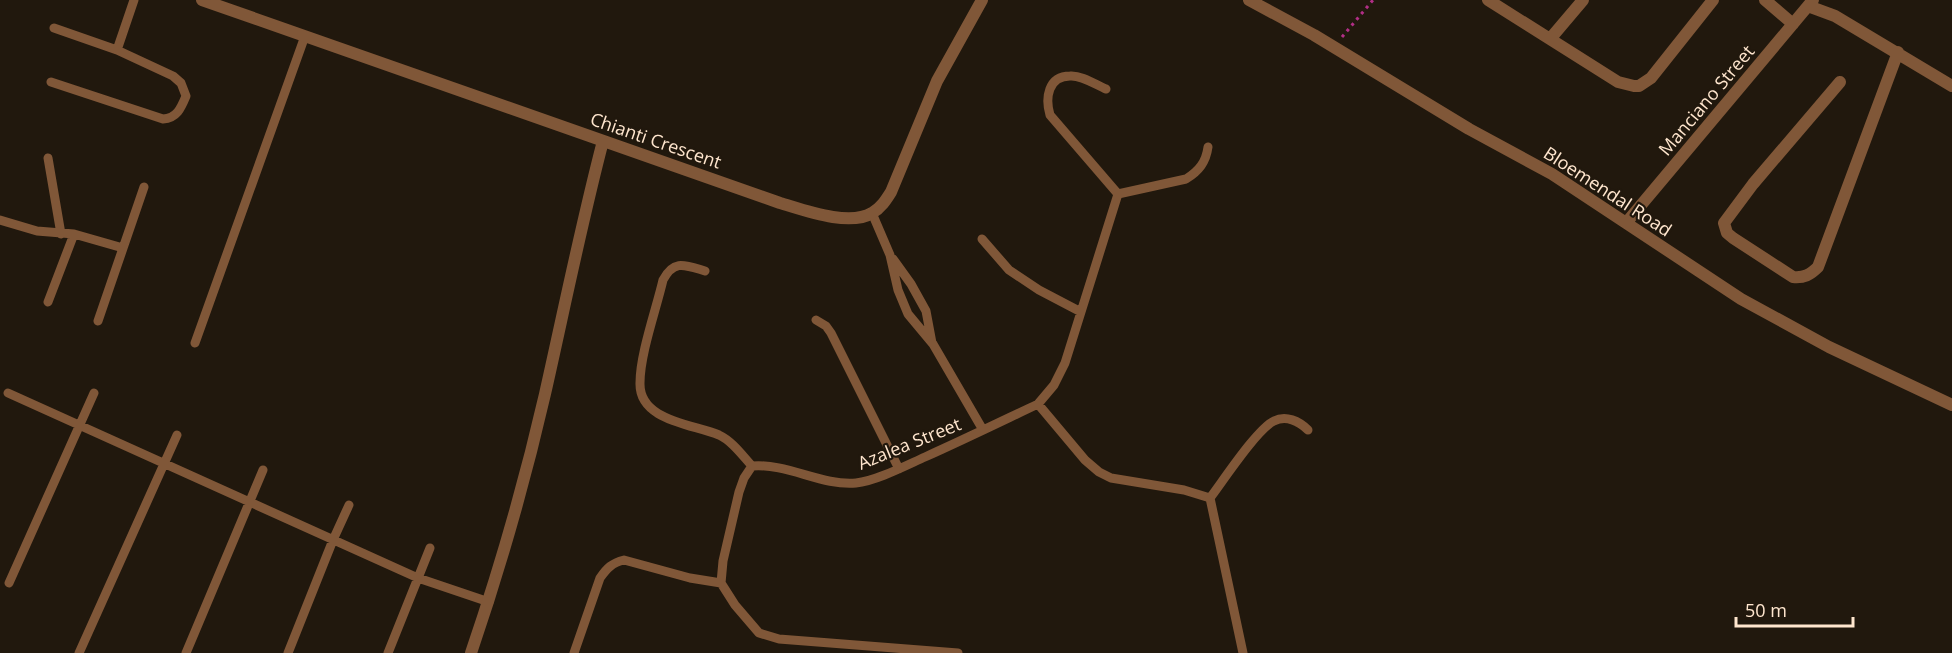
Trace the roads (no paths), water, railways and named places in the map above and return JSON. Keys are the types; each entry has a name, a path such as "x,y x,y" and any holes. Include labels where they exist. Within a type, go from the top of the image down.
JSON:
{"street":[{"name":"Chianti Crescent","path":"202,0 780,203 823,215 845,218 872,213"},
{"path":"872,213 884,204 891,192 937,81 982,0"},
{"name":"Bloemendal Road","path":"1249,0 1333,47 1469,129 1552,174 1741,299 1829,347 1952,405"},
{"path":"1488,0 1618,82 1634,86 1639,86 1650,78 1713,0"},
{"path":"1550,39 1583,0"},
{"path":"1765,0 1792,24"},
{"path":"1810,3 1898,52 1952,86"},
{"name":"Manciano Street","path":"1626,223 1810,3"},
{"path":"1840,82 1753,184 1724,223 1727,233 1741,244 1793,277 1801,278 1812,274 1818,267 1898,52"},
{"path":"471,653 489,602 544,396 583,216 603,141"}],"lane":[{"path":"117,50 134,0"},
{"path":"51,82 163,119 173,116 180,109 186,96 181,83 173,76 117,50 54,28"},
{"path":"195,343 305,36"},
{"path":"1106,89 1077,76 1069,75 1052,84 1047,95 1047,105 1050,115 1118,194"},
{"path":"1118,194 1186,179 1202,166 1208,147"},
{"path":"48,158 61,234"},
{"path":"98,321 144,186"},
{"path":"1118,194 1065,363 1054,385 1038,404 1085,460 1099,472 1112,478 1184,490 1210,498"},
{"path":"872,213 890,255 898,290 908,314 933,344 983,430"},
{"path":"0,220 37,231 74,234 123,248"},
{"path":"48,302 74,234"},
{"path":"982,239 1009,270 1039,290 1081,312"},
{"path":"890,255 911,284 926,311 933,344"},
{"path":"705,271 678,265 669,269 663,280 641,366 639,385 642,397 653,409 663,416 719,435 752,466 739,492 723,561 721,583 735,605 753,627 767,637 871,649 958,653"},
{"path":"816,320 826,326 831,333 899,469"},
{"path":"8,393 418,578 489,602"},
{"path":"9,583 94,393"},
{"name":"Azalea Street","path":"752,466 767,465 844,483 859,483 899,469 1038,404"},
{"path":"1243,653 1210,498 1262,429 1275,420 1288,418 1300,422 1308,430"},
{"path":"79,653 177,435"},
{"path":"186,653 248,501 263,470"},
{"path":"288,653 349,505"},
{"path":"388,653 430,548"},
{"path":"574,653 600,578 615,562 624,560 690,578 721,583"}]}
